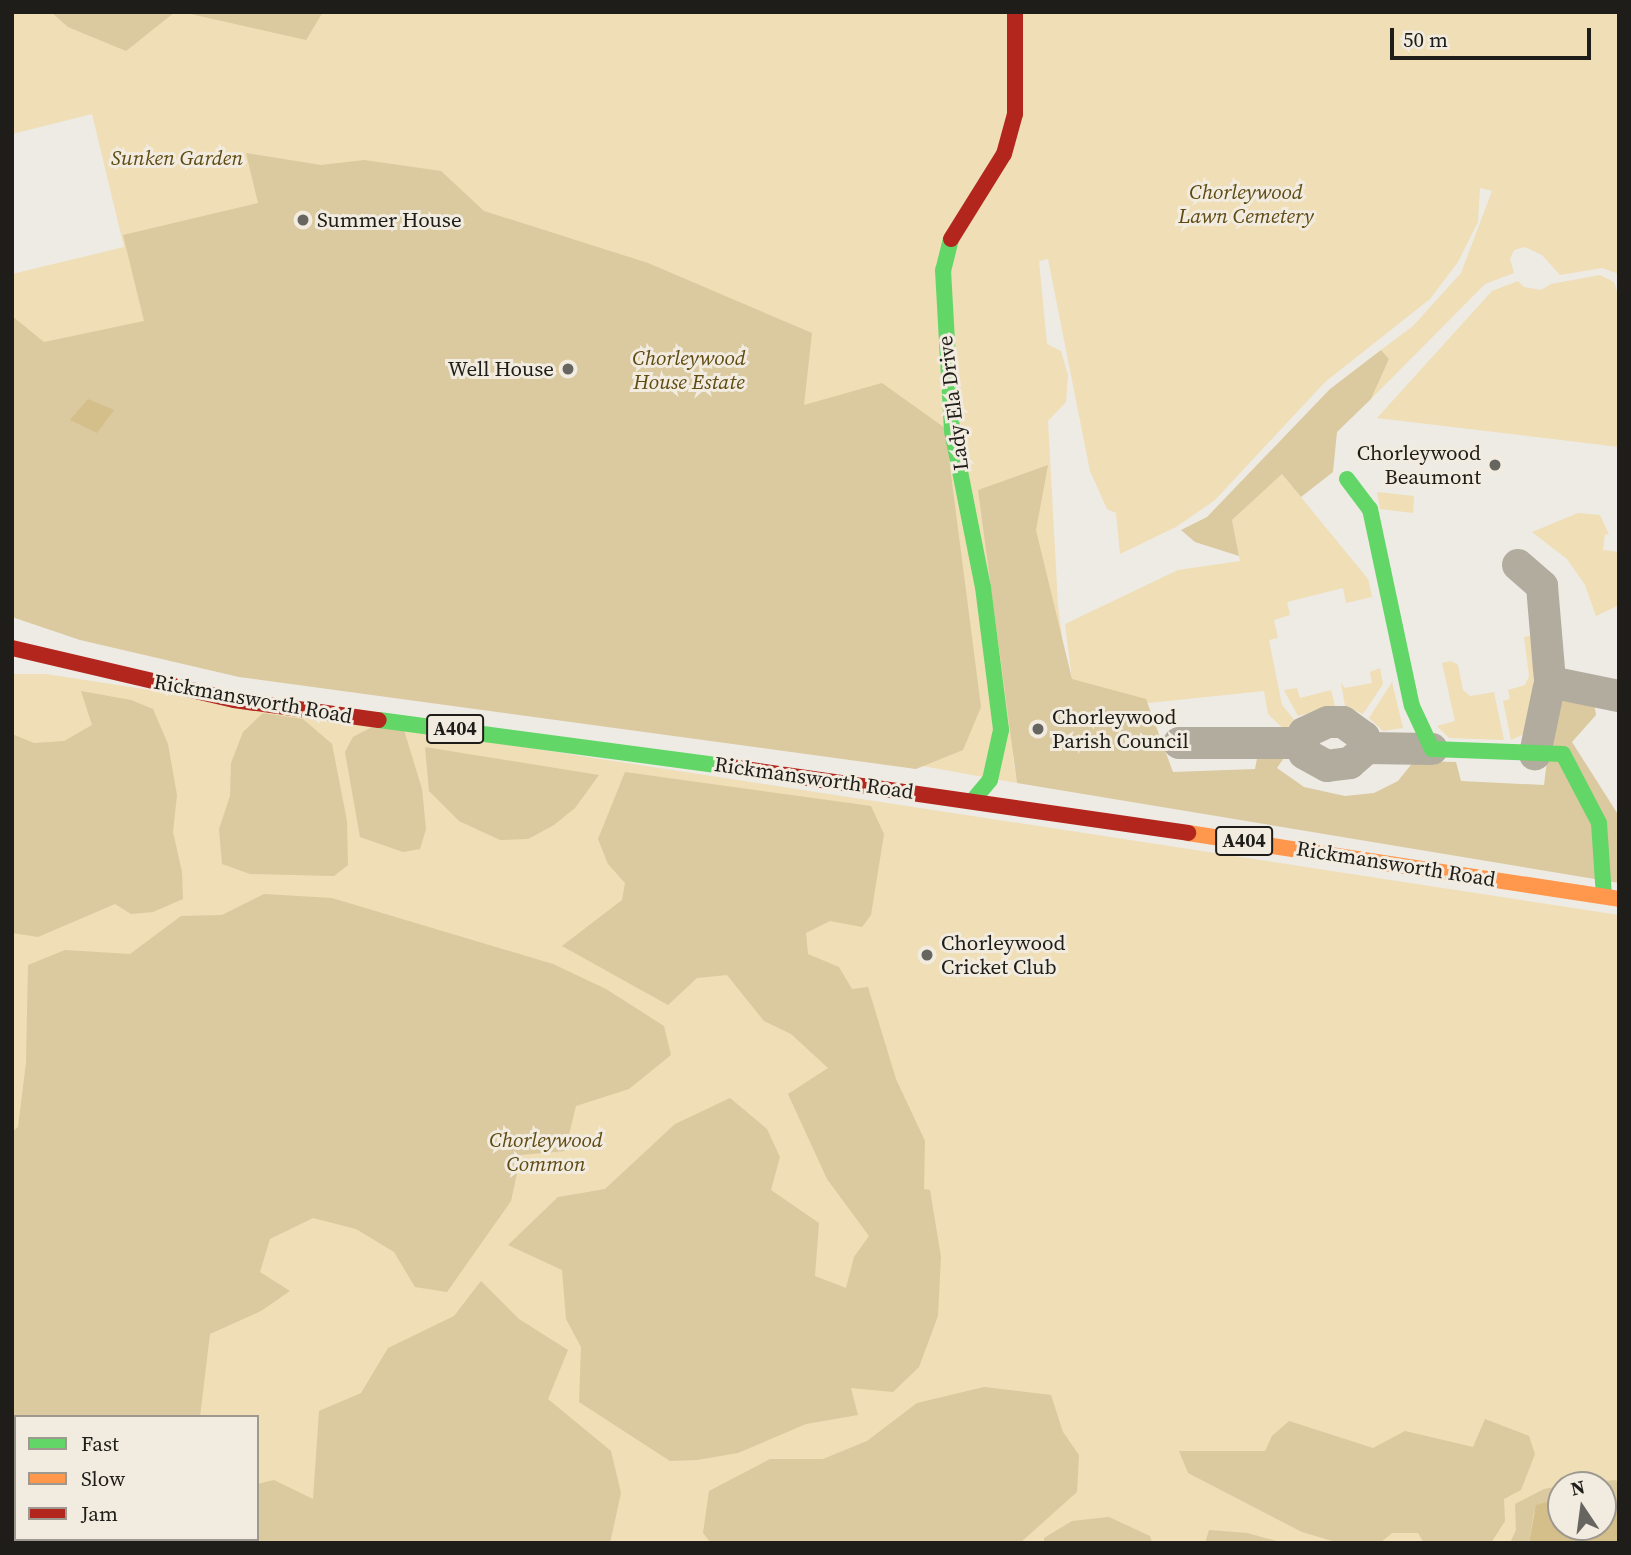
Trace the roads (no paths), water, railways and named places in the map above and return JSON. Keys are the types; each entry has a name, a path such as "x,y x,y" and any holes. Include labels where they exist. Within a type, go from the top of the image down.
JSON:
{"main road":[{"name":"Lady Ela Drive","path":"973,800 990,780 1001,730 985,600 952,432 943,270 951,238 1004,154 1015,114 1015,12"},
{"path":"1347,479 1370,509 1412,706 1432,749 1563,754 1599,823 1611,897"},
{"name":"Rickmansworth Road","path":"12,648 234,699 973,800 1611,897"}],"street":[{"path":"1518,565 1542,586 1550,682 1535,754"},
{"path":"1550,682 1619,696"},
{"path":"1180,743 1302,743 1313,761 1339,766 1350,763 1367,748 1432,749"}],"place":[{"name":"Summer House","path":"303,220"},
{"name":"Well House","path":"568,369"},
{"name":"Chorleywood Beaumont","path":"1495,465"},
{"name":"Chorleywood Parish Council","path":"1038,729"},
{"name":"Chorleywood Cricket Club","path":"927,955"}],"park label":[{"name":"Sunken Garden","path":"177,158"},
{"name":"Chorleywood Lawn Cemetery","path":"1246,204"},
{"name":"Chorleywood House Estate","path":"689,370"},
{"name":"Chorleywood Common","path":"546,1152"}]}
